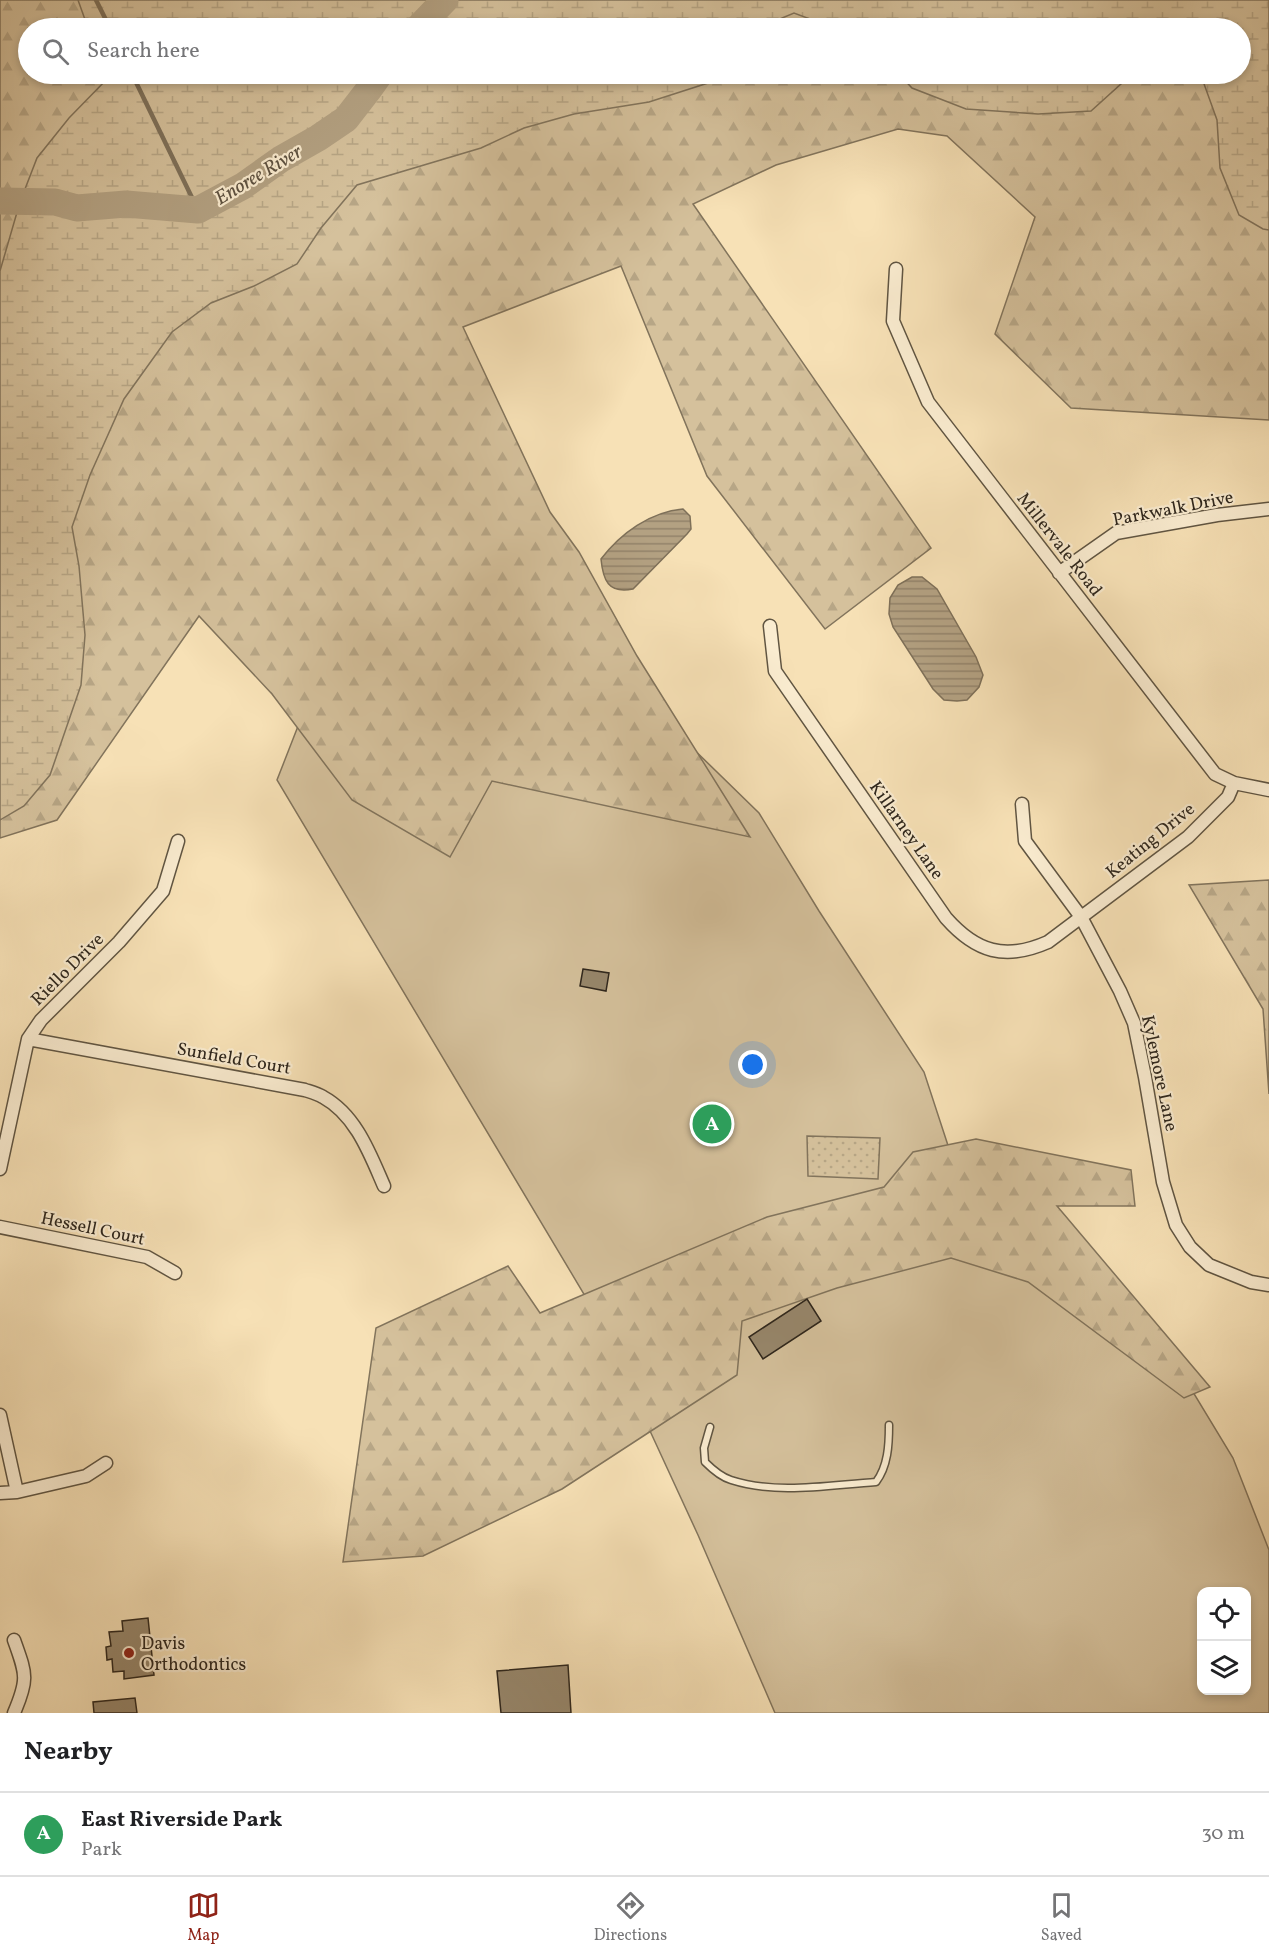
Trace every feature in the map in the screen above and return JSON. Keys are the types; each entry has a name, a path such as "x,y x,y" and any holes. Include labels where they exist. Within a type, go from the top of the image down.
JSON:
{"street":[{"name":"Millervale Road","path":"896,269 893,321 928,402 1215,774 1234,783 1269,790"},
{"name":"Parkwalk Drive","path":"1059,573 1116,533 1217,515 1269,509"},
{"name":"Killarney Lane","path":"770,626 775,671 946,918 958,931 975,945 1013,952 1033,949 1048,942 1081,917"},
{"name":"Keating Drive","path":"1081,917 1188,837 1228,797 1234,783"},
{"name":"Kylemore Lane","path":"1022,804 1025,841 1081,917 1134,1023 1163,1182 1176,1225 1190,1247 1209,1264 1251,1282 1269,1284"},
{"name":"Riello Drive","path":"0,1169 28,1039 41,1020 119,942 163,891 178,841"},
{"name":"Sunfield Court","path":"28,1039 305,1090 323,1097 342,1110 359,1133 384,1186"},
{"name":"Hessell Court","path":"0,1227 147,1257 175,1273"},
{"path":"0,1415 17,1492"},
{"path":"0,1493 17,1492 86,1476 106,1463"},
{"path":"14,1640 26,1674 22,1695 14,1713"}],"lane":[{"path":"710,1427 704,1448 705,1462 713,1470 729,1480 784,1489 876,1482 882,1474 889,1446 889,1425"}],"green space":[{"path":"0,0 1269,0 1269,420 1071,408 995,334 1035,217 947,136 898,129 776,165 693,204 931,548 825,629 707,476 621,266 463,327 550,512 579,552 637,656 750,837 492,781 450,857 352,800 272,694 199,616 57,820 0,838"},
{"path":"78,0 1269,0 1269,230 1239,215 1220,168 1217,120 1204,84 1251,84 1251,18 807,18 794,13 782,18 84,18"},
{"path":"102,84 705,84 649,102 574,114 524,128 481,148 357,185 321,228 297,264 254,286 211,303 172,332 124,399 90,475 72,527 79,566 85,635 81,685 50,775 24,806 0,820 0,271 20,202 37,158 69,118"},
{"path":"908,84 1121,84 1091,111 1038,114 966,109 912,88"},
{"path":"375,529 516,576 759,813 819,911 924,1072 958,1176 1170,1354 1233,1458 1269,1550 1269,1713 775,1713 698,1535 597,1316 277,780"},
{"path":"1269,880 1269,1094 1263,1009 1189,885"},
{"path":"807,1136 880,1138 878,1179 808,1176"},
{"path":"976,1139 1131,1170 1135,1206 1057,1206 1210,1387 1184,1398 1028,1282 951,1258 837,1288 742,1321 737,1375 562,1489 423,1556 343,1562 376,1328 508,1266 540,1313 767,1217 884,1187 913,1152"}],"shaded area":[{"path":"683,509 690,516 691,529 633,589 618,589 608,584 603,573 601,559 618,541 648,519"},
{"path":"912,577 922,577 937,589 976,657 983,675 979,687 967,700 944,700 933,689 893,627 889,614 890,598 898,585"}],"building":[{"path":"583,969 609,973 606,991 580,986"},
{"path":"807,1299 821,1321 763,1359 749,1337"},
{"name":"Davis Orthodontics","path":"148,1618 154,1675 124,1679 124,1671 113,1672 112,1659 107,1660 106,1647 111,1646 109,1632 123,1631 122,1621"},
{"path":"568,1665 571,1713 501,1713 497,1671"},
{"path":"135,1698 137,1713 94,1713 93,1702"}],"waterway":[{"path":"96,0 105,18"},
{"name":"Enoree River","path":"428,18 445,0"},
{"path":"137,84 198,210"},
{"name":"Enoree River","path":"0,201 55,202 77,208 126,204 198,210 243,186 281,159 346,119 373,84"}],"place":[{"name":"East Riverside Park","path":"712,1124"},
{"name":"Davis Orthodontics","path":"129,1653"}]}
